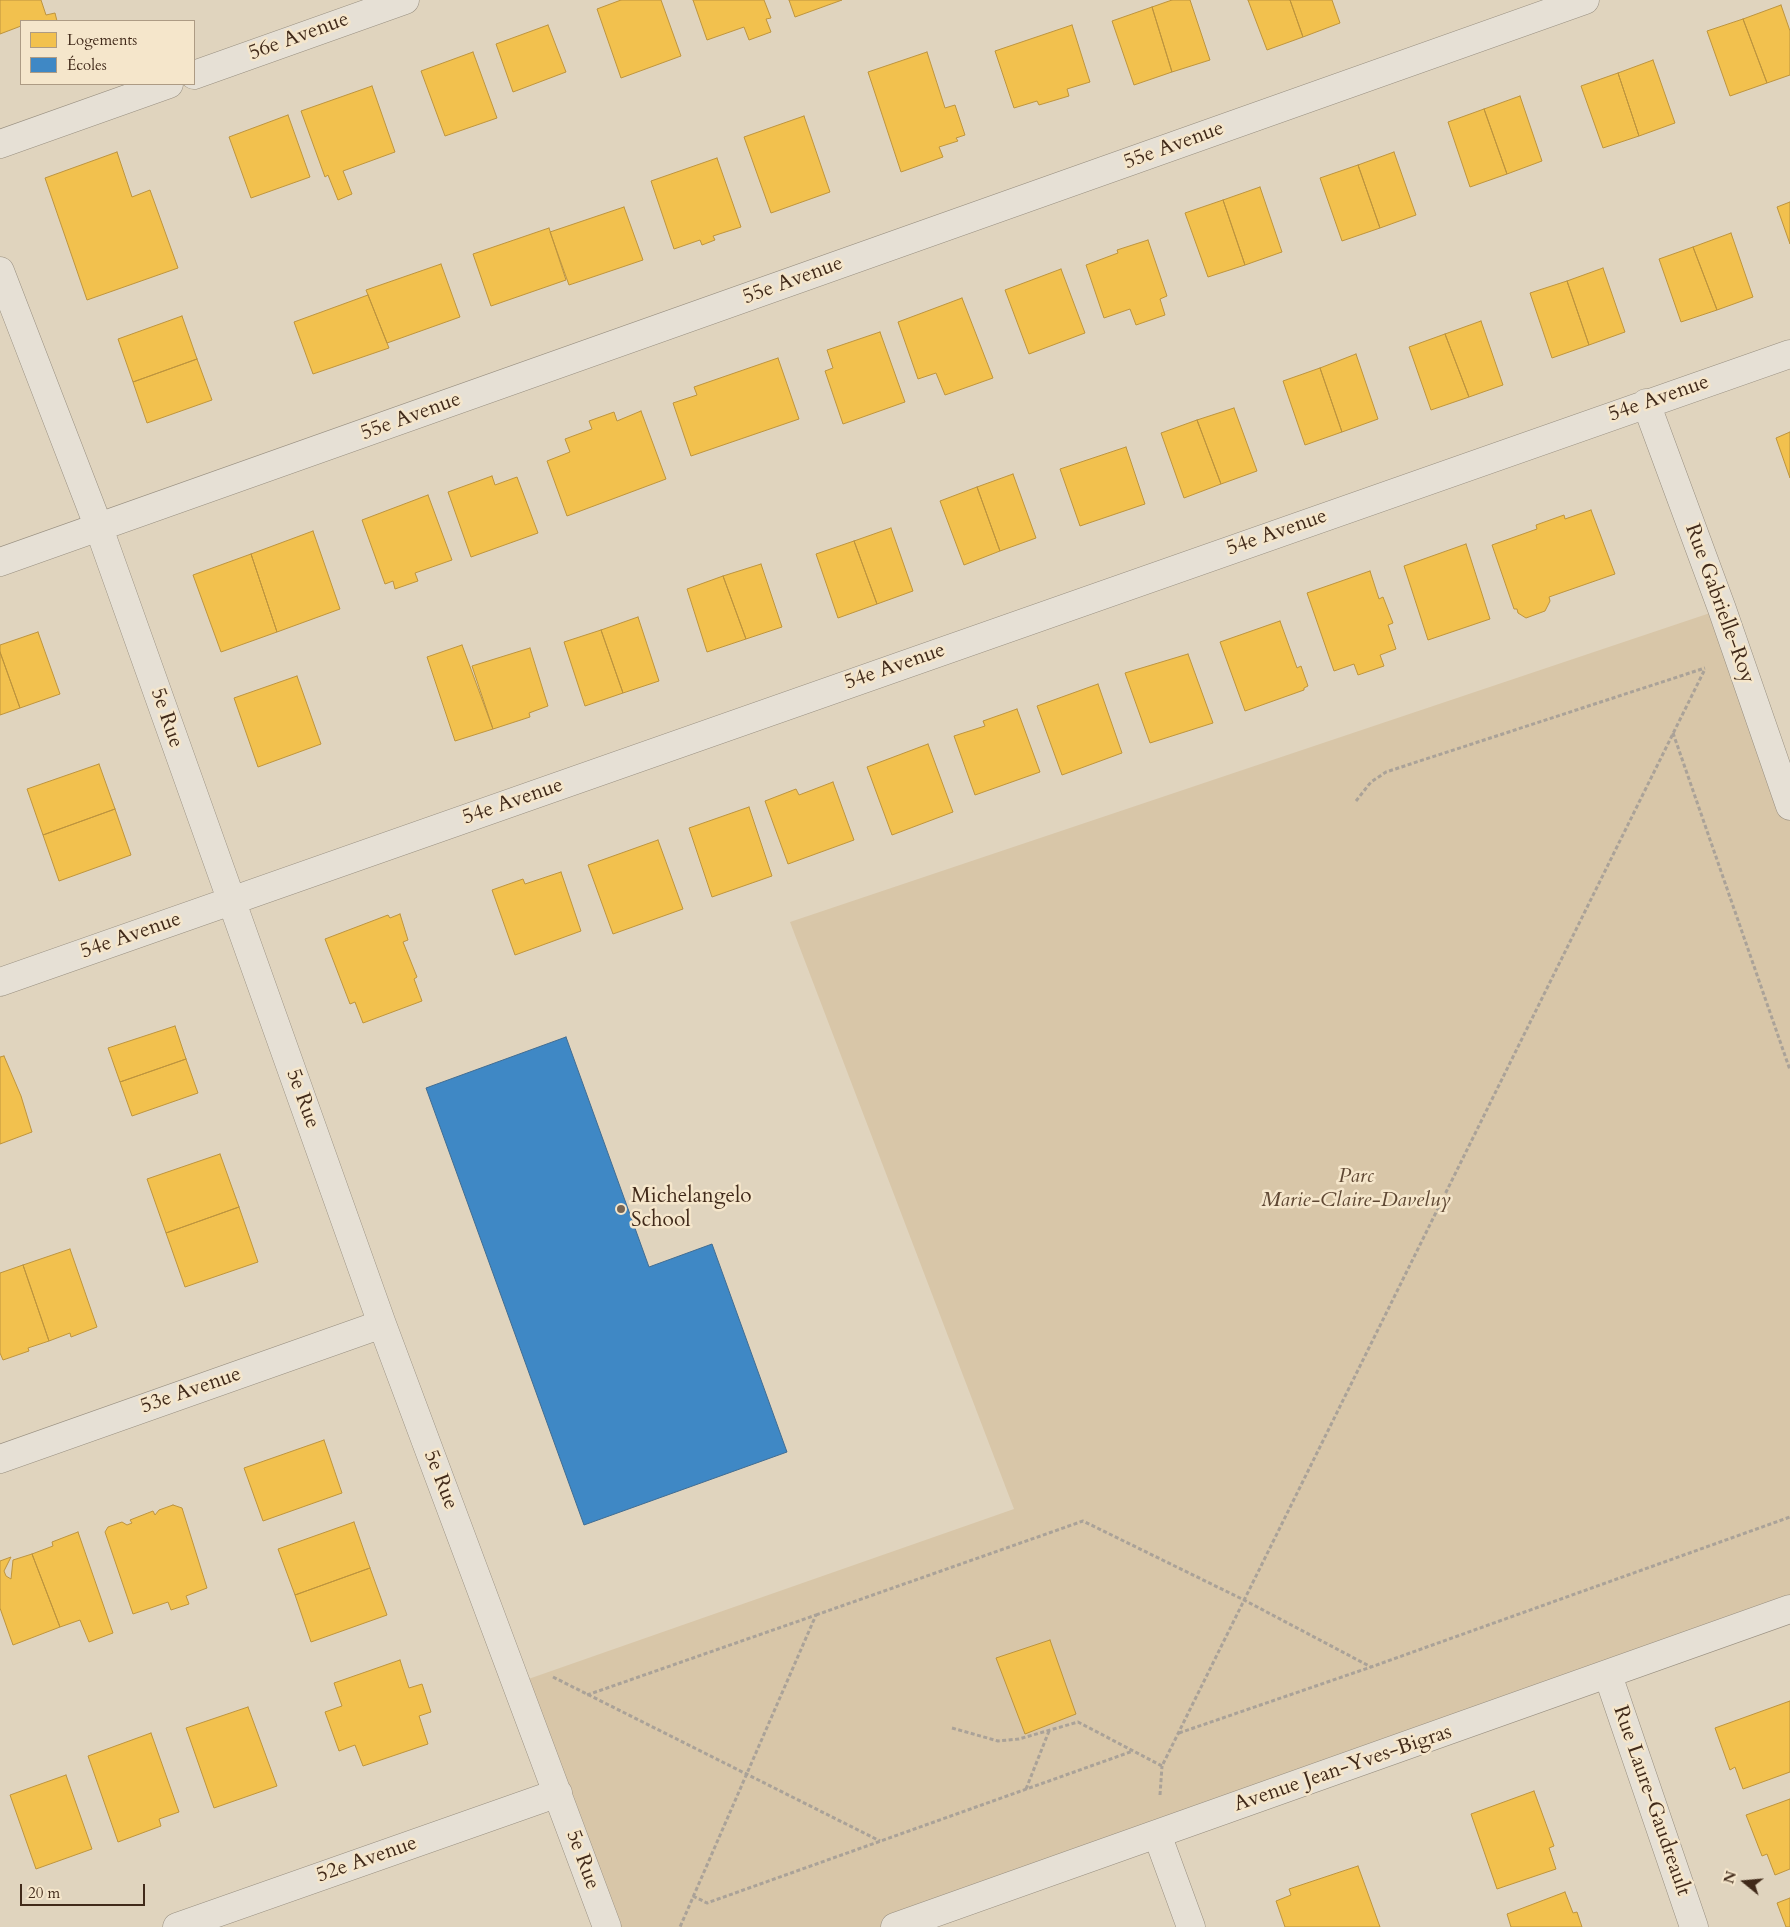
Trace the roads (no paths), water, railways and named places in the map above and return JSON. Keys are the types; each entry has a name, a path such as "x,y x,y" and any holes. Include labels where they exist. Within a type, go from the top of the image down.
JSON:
{"street":[{"name":"56e Avenue","path":"195,75 405,0"},
{"name":"55e Avenue","path":"0,562 1586,0"},
{"path":"0,144 166,85"},
{"name":"5e Rue","path":"0,271 99,528 230,901 382,1324 607,1927"},
{"name":"54e Avenue","path":"0,982 1790,354"},
{"name":"Rue Gabrielle-Roy","path":"1646,403 1727,623 1790,806"},
{"name":"53e Avenue","path":"0,1459 382,1324"},
{"name":"Avenue Jean-Yves-Bigras","path":"895,1927 1790,1609"},
{"name":"Rue Laure-Gaudreault","path":"1608,1675 1694,1927"},
{"name":"52e Avenue","path":"177,1927 558,1793"},
{"path":"1157,1834 1191,1927"}],"place":[{"name":"Michelangelo School","path":"621,1209"}],"park label":[{"name":"Parc Marie-Claire-Daveluy","path":"1356,1189"}]}
